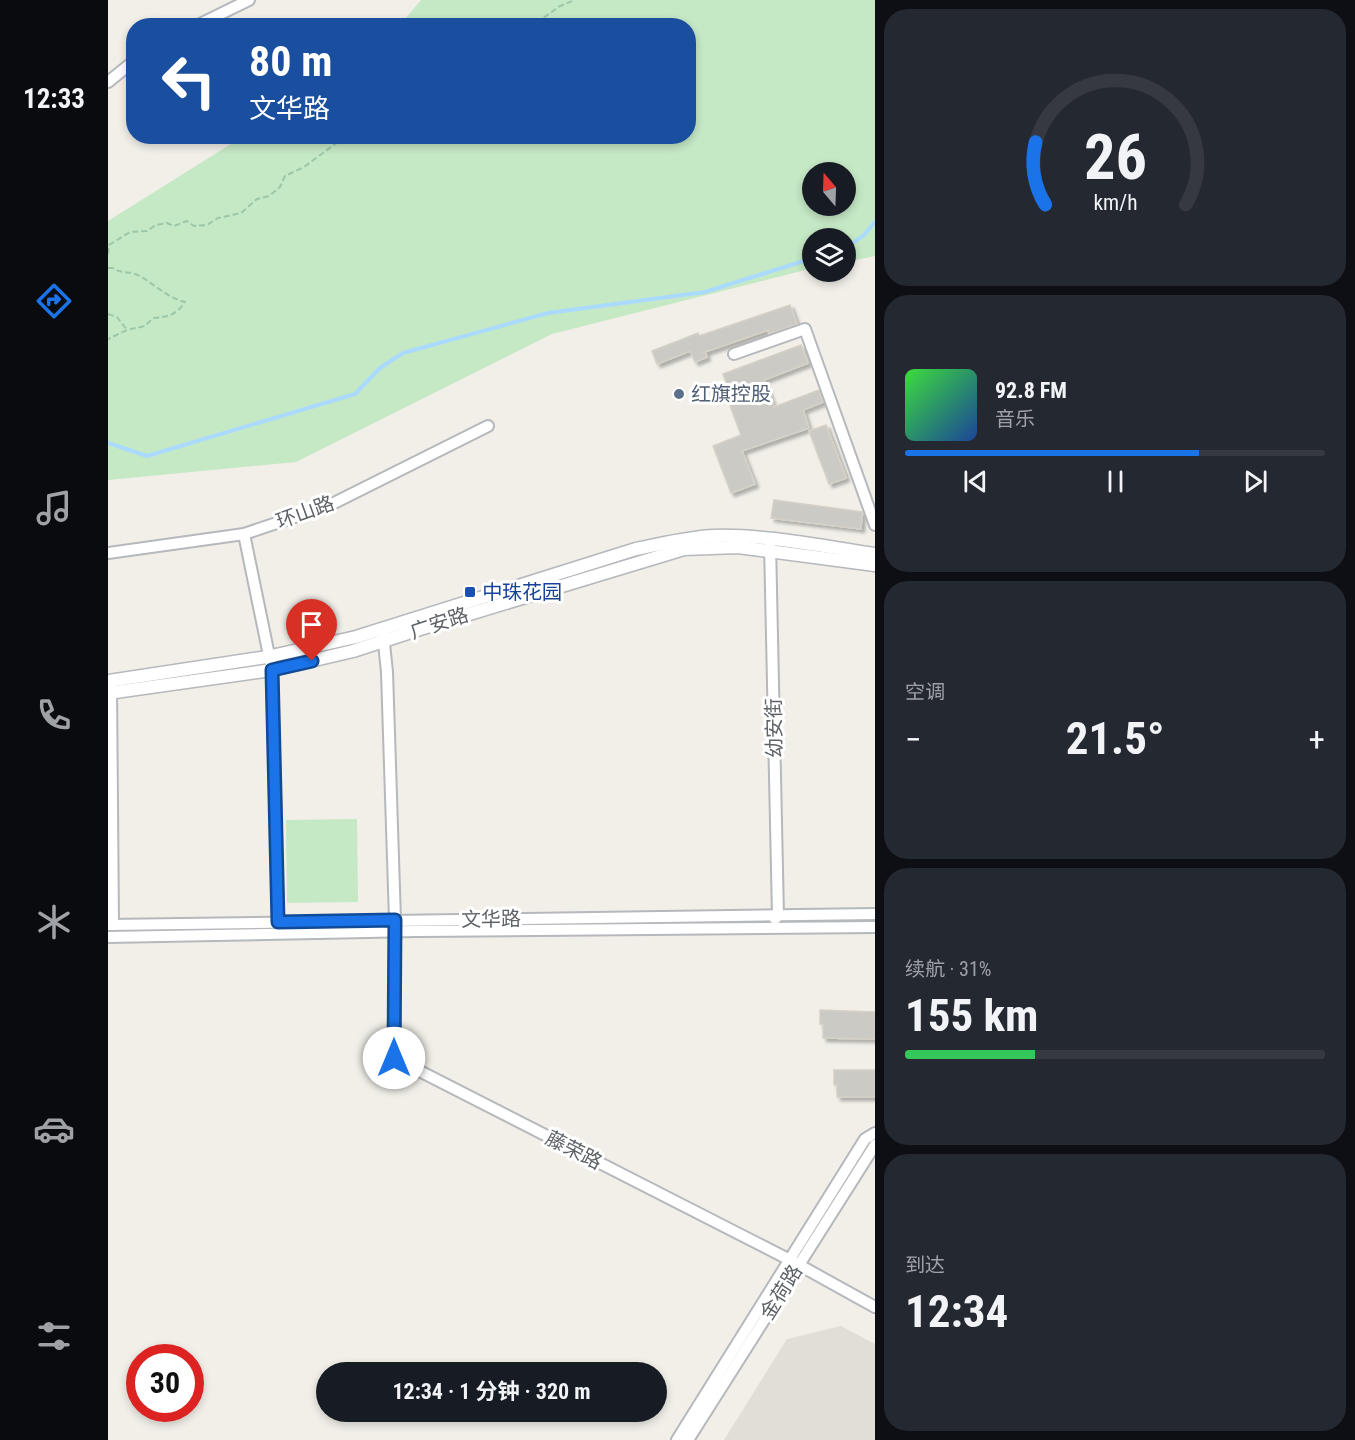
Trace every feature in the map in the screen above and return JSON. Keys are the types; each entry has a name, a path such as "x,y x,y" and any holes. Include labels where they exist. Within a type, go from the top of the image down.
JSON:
{"street":[{"path":"212,18 249,0"},
{"path":"108,82 126,67"},
{"path":"734,354 805,329 875,525"},
{"name":"环山路","path":"108,553 244,534 330,505 488,426"},
{"path":"244,534 267,657 272,670 278,922"},
{"name":"广安路","path":"110,687 383,635 684,549 770,545 875,554"},
{"name":"广安路","path":"770,545 875,565"},
{"name":"幼安街","path":"770,545 778,916"},
{"path":"383,635 387,672 395,926"},
{"name":"广安路","path":"110,687 272,670 352,651 383,635"},
{"path":"110,687 111,925"},
{"name":"文华路","path":"108,937 395,926 875,914"},
{"path":"765,928 778,916"},
{"name":"文华路","path":"111,925 278,922 395,926 875,927"},
{"name":"藤荣路","path":"395,926 394,1058 794,1262 875,1307"},
{"path":"677,1440 794,1262 865,1139 875,1133"},
{"name":"金荷路","path":"688,1440 794,1262 875,1145"}],"path":[{"path":"543,18 560,6 575,0"},
{"path":"108,254 109,245 130,232 147,231 156,225 167,223 174,226 187,221 194,226 207,225 218,218 241,213 257,198 268,196 280,187 285,176 304,167 335,144"},
{"path":"108,268 113,268 119,273 138,275 175,299 185,302 178,312 153,318 145,327 127,330 108,339"},
{"path":"108,314 117,317 127,330"}],"shaded area":[{"path":"841,1326 875,1344 875,1440 724,1440 787,1339"}],"green space":[{"path":"421,0 875,0 875,256 856,260 856,228 802,228 802,271 552,334 296,462 108,480 108,221 231,144 696,144 696,18 406,18"},
{"path":"357,819 358,902 287,903 286,820"}],"building":[{"path":"790,305 797,324 769,334 768,330 705,352 707,357 695,362 690,351 657,364 652,351 698,333 699,336"},
{"path":"801,345 808,363 764,380 774,407 819,390 823,402 803,410 809,428 742,451 755,484 731,493 713,446 741,435 725,392 729,390 723,374"},
{"path":"826,425 846,478 829,484 809,431"},
{"path":"774,500 862,512 861,529 771,518"},
{"path":"820,1010 875,1012 875,1039 823,1038"},
{"path":"834,1070 875,1070 875,1097 837,1097"}],"waterway":[{"path":"856,241 875,222"},
{"path":"108,443 147,456 355,394 380,368 403,353 548,313 705,292 802,261"}],"place":[{"name":"红旗控股","path":"679,394"},
{"name":"中珠花园","path":"470,592"}],"route":[{"path":"312,661 272,670 278,922 395,920 394,1058"}]}
